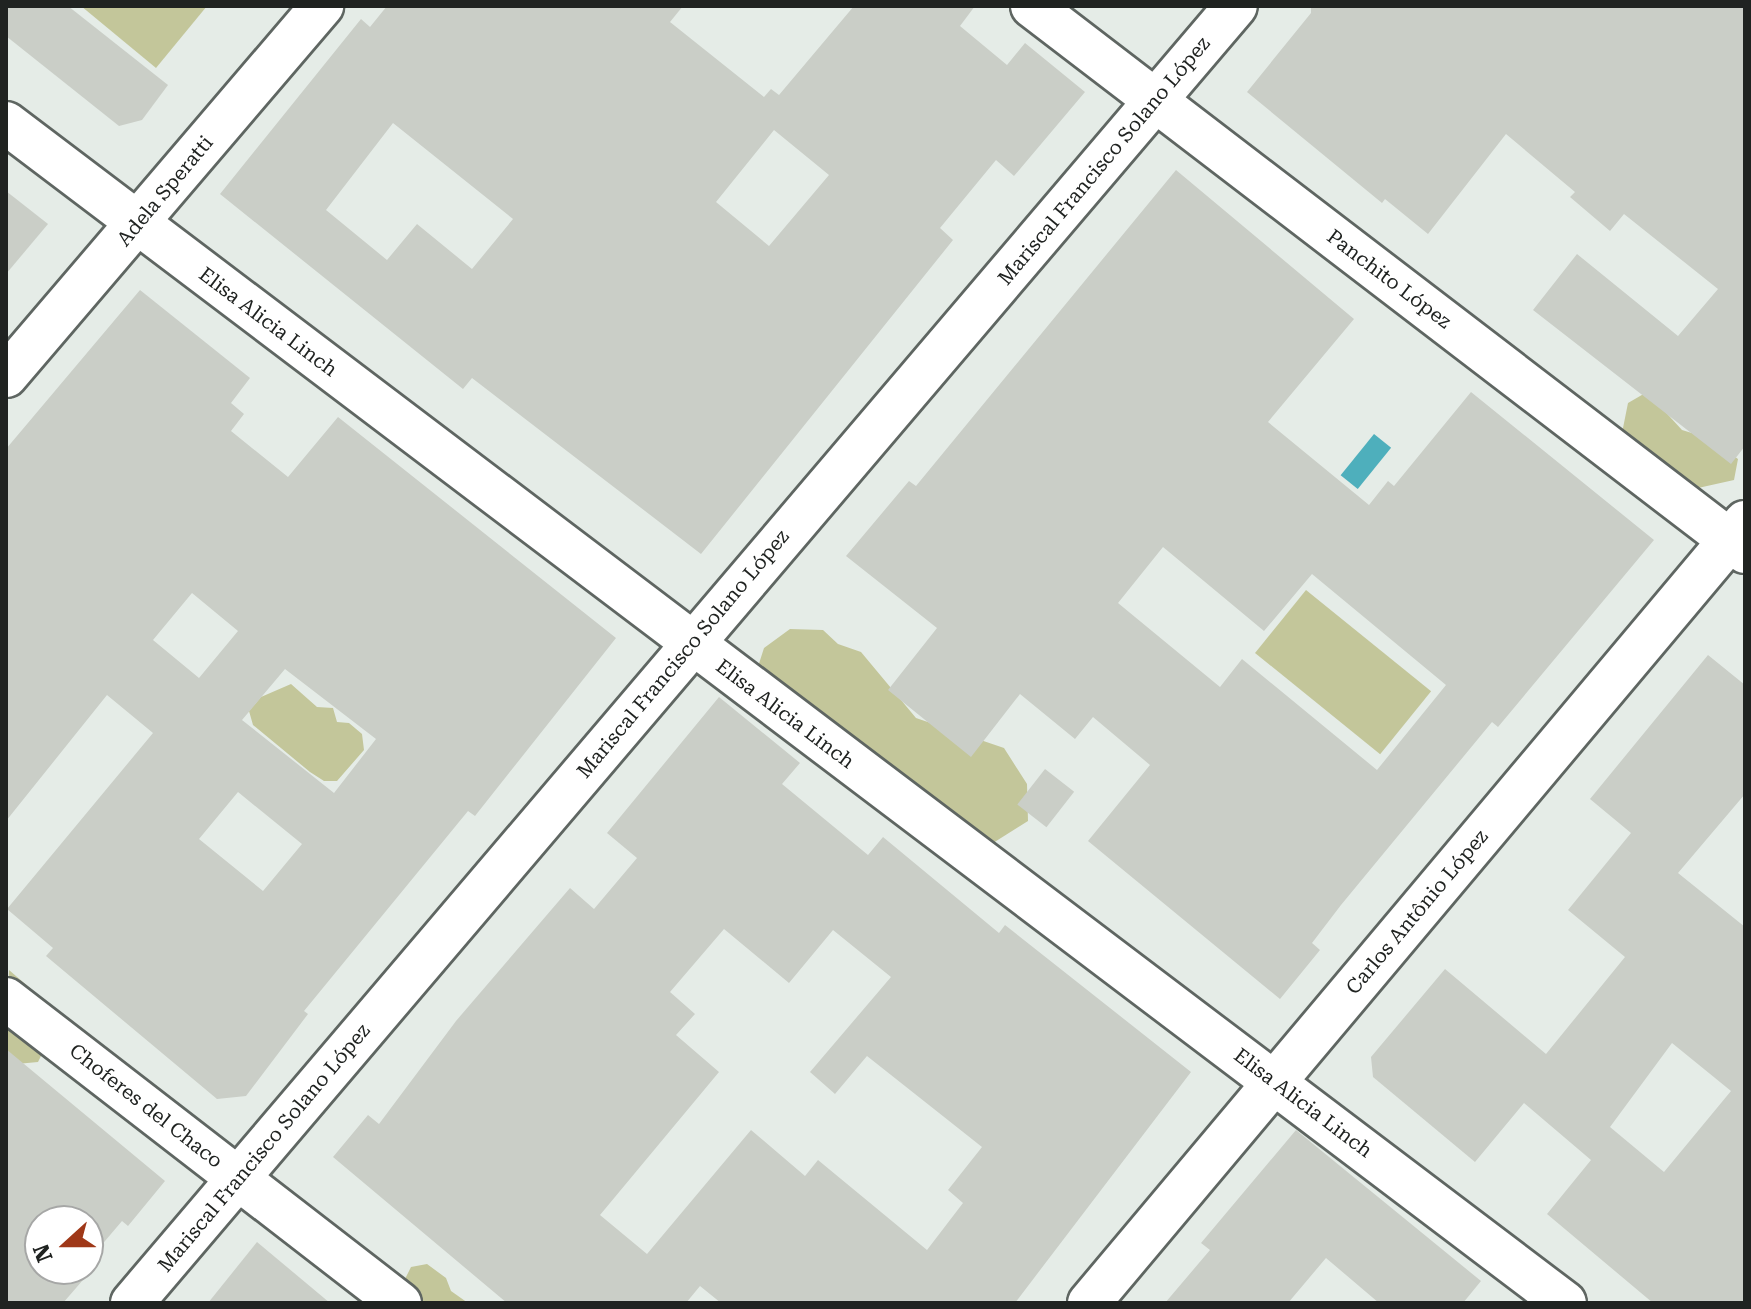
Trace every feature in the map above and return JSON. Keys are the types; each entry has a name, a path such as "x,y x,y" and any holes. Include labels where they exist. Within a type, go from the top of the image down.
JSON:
{"street":[{"name":"Adela Speratti","path":"6,376 322,6"},
{"name":"Panchito López","path":"1032,6 1740,538"},
{"name":"Mariscal Francisco Solano López","path":"132,1303 1236,6"},
{"name":"Elisa Alicia Linch","path":"6,123 1565,1303"},
{"name":"Carlos Antônio López","path":"1089,1303 1740,538"},
{"name":"Choferes del Chaco","path":"6,999 400,1303"}],"green space":[{"path":"81,6 207,6 156,68"},
{"path":"1647,392 1682,430 1708,438 1738,459 1734,480 1689,490 1621,438 1628,403"},
{"path":"1306,590 1431,691 1380,754 1255,653"},
{"path":"790,629 823,630 838,644 861,652 916,718 1004,748 1027,784 1028,821 993,843 944,820 755,676 764,648"},
{"path":"291,684 317,707 333,708 337,722 349,723 362,734 364,750 337,781 324,781 310,772 253,725 249,711 261,697"},
{"path":"9,970 45,1001 46,1046 38,1062 6,1065"},
{"path":"427,1264 446,1278 451,1291 468,1303 419,1301 403,1283 411,1267"}],"water":[{"path":"1374,434 1391,448 1358,489 1341,475"}],"building":[{"path":"6,6 68,6 168,85 142,120 119,126 6,36"},
{"path":"387,6 683,6 670,22 764,97 771,89 779,95 854,6 975,6 960,26 1007,65 1025,43 1085,92 1014,176 996,160 940,228 953,240 701,554 472,378 463,389 220,194 361,19 370,27","holes":["393,123 513,219 472,269 417,224 387,260 326,210","774,130 829,175 769,246 716,202"]},
{"path":"1311,6 1745,6 1745,446 1731,464 1533,310 1577,254 1678,336 1718,289 1624,214 1610,231 1570,197 1575,192 1506,134 1428,234 1385,199 1382,203 1247,92 1311,13"},
{"path":"1176,170 1354,319 1268,422 1369,505 1388,481 1394,486 1471,392 1654,540 1498,727 1492,722 1341,905 1312,943 1320,950 1280,999 1088,841 1150,765 1093,717 1075,739 1020,694 971,757 888,690 937,628 846,556 909,481 916,486","holes":["1163,547 1264,631 1312,574 1446,685 1377,770 1242,659 1220,687 1118,603"]},
{"path":"6,191 48,224 6,274"},
{"path":"140,290 250,378 231,403 244,414 231,431 288,477 338,417 616,638 475,816 468,811 304,1011 308,1014 246,1096 217,1099 46,956 53,948 7,909 153,733 107,695 6,821 6,449","holes":["192,593 238,631 199,678 153,640","285,669 376,739 334,793 242,720","238,792 302,844 263,891 199,839"]},
{"path":"1708,655 1745,685 1745,794 1678,873 1745,927 1745,1303 1653,1303 1547,1214 1591,1160 1524,1103 1475,1162 1373,1077 1371,1057 1445,969 1546,1054 1625,957 1568,910 1631,833 1590,799","holes":["1672,1043 1731,1091 1664,1172 1610,1127"]},
{"path":"719,697 800,763 782,784 868,855 883,837 999,933 1005,925 1191,1072 1015,1303 721,1303 700,1286 686,1303 507,1303 333,1157 368,1115 379,1124 456,1021 570,888 594,909 637,858 607,833","holes":["724,929 789,983 833,930 891,977 810,1072 835,1094 867,1056 982,1147 948,1190 963,1203 927,1250 818,1160 805,1176 751,1130 647,1254 600,1215 719,1072 676,1035 695,1014 670,992"]},
{"path":"1045,769 1074,792 1046,827 1017,804"},
{"path":"6,1049 165,1181 128,1226 122,1221 104,1242 104,1205 24,1205 24,1285 79,1285 63,1303 6,1303"},
{"path":"1296,1130 1481,1281 1463,1303 1379,1303 1326,1258 1288,1303 1165,1303 1210,1250 1201,1243"},
{"path":"257,1242 330,1303 208,1303"}]}
